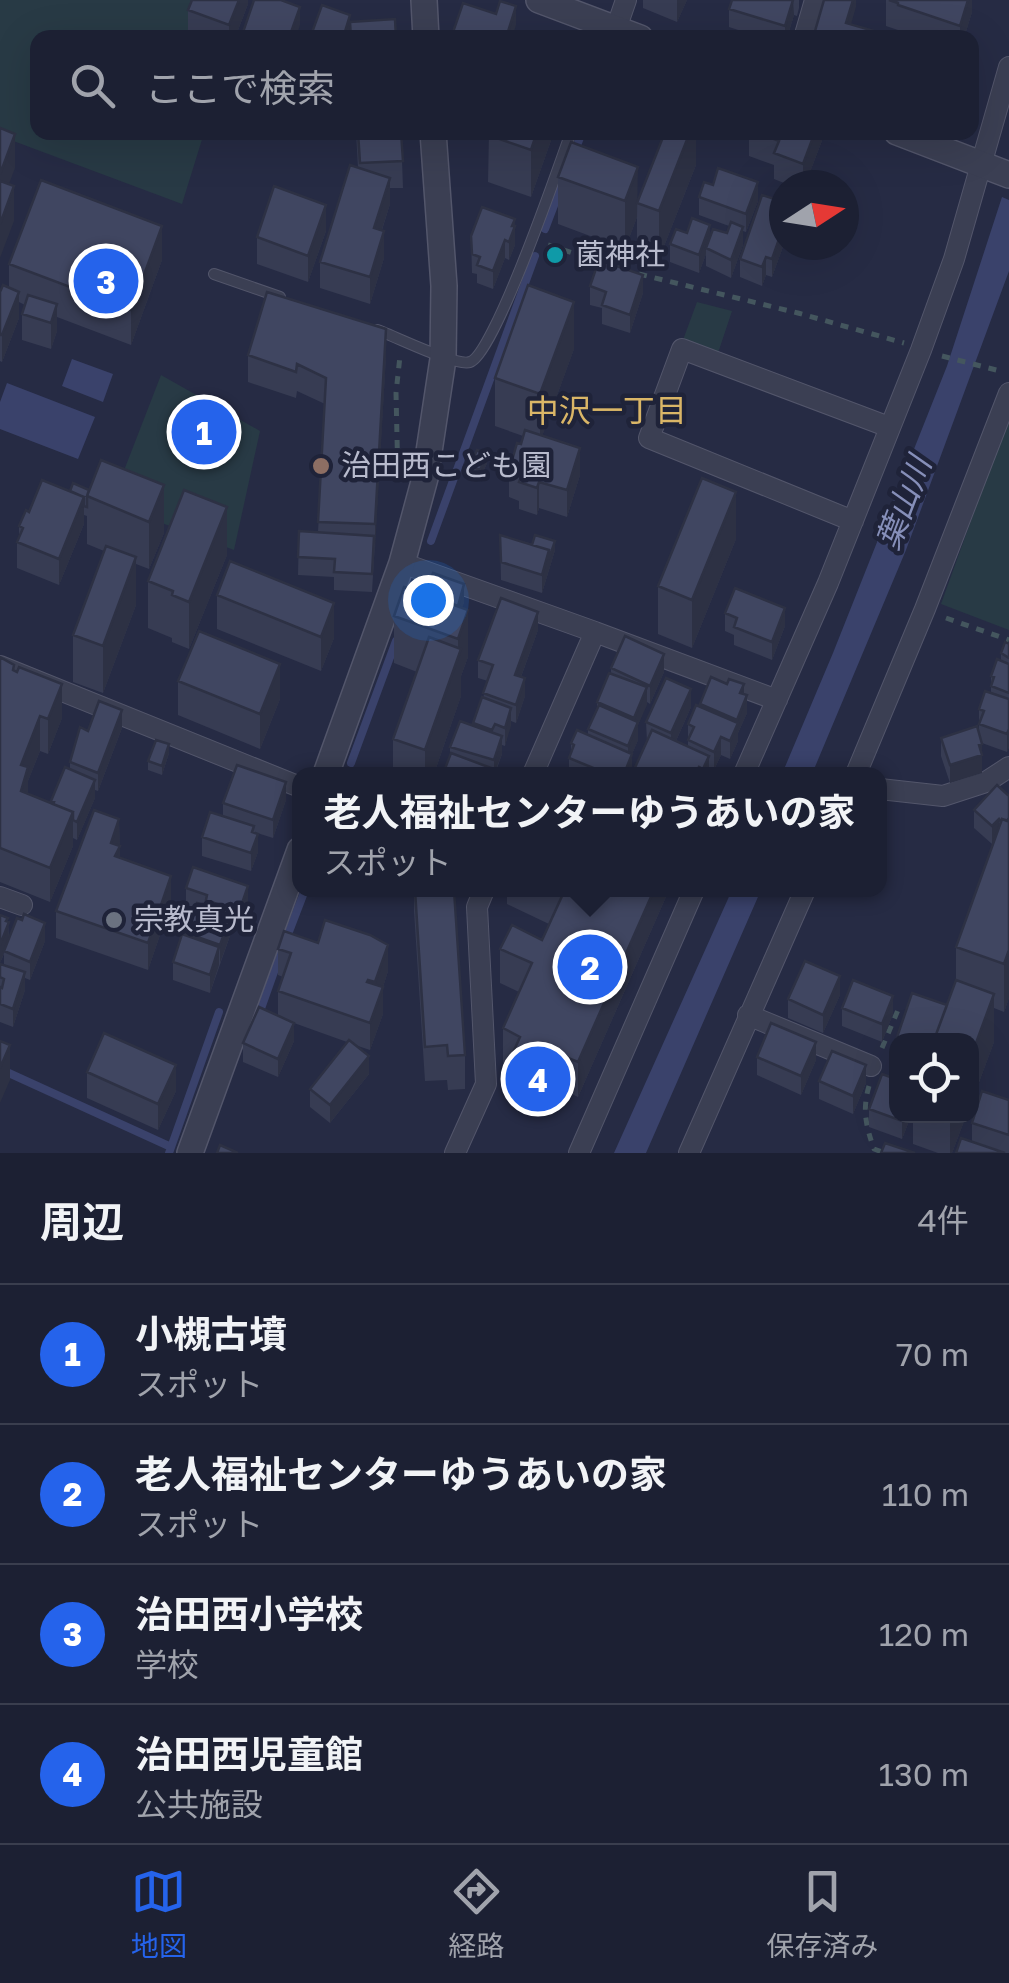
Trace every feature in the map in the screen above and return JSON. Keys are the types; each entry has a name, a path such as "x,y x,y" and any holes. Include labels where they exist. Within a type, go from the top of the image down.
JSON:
{"street":[{"path":"424,0 426,30"},
{"path":"539,0 609,30"},
{"path":"622,30 626,0"},
{"path":"806,30 815,0"},
{"path":"747,767 924,351 954,259 994,169 1009,67"},
{"path":"329,767 402,563 425,478 443,359 444,286 434,140"},
{"path":"918,140 994,169"},
{"path":"852,521 649,438 682,349 889,427"},
{"path":"859,767 1009,393"},
{"path":"402,563 777,700"},
{"path":"535,767 595,632"},
{"path":"0,666 292,784"},
{"path":"887,790 942,796 986,782 1009,767"},
{"path":"194,1152 292,873"},
{"path":"0,897 22,906"},
{"path":"455,1153 486,1084 477,907 481,897"},
{"path":"578,1153 691,897"},
{"path":"689,1153 802,897"},
{"path":"748,1015 873,1066"}],"lane":[{"path":"364,326 402,338 443,359 463,364 474,362 500,318 568,140"},
{"path":"214,274 289,300"}],"path":[{"path":"531,239 618,267"},
{"path":"636,273 798,312 1009,373"},
{"path":"398,480 396,393 402,338"},
{"path":"925,609 1009,640"},
{"path":"881,1004 898,1010 873,1066 864,1116 874,1149 885,1153"}],"shaded area":[{"path":"0,0 200,0 190,30 30,30 30,140 202,140 182,204 0,136"},
{"path":"697,302 732,311 718,353 683,340"},
{"path":"161,375 260,431 234,550 111,504"},
{"path":"1009,415 1009,630 941,604"}],"water":[{"name":"葉山川","path":"1002,197 1009,200 1009,271 906,550 815,767 785,767 833,653 947,366"},
{"path":"72,359 113,374 103,402 62,386"},
{"path":"7,383 95,417 78,459 0,429 0,402"},
{"path":"729,897 758,897 646,1153 614,1153"}],"building":[{"path":"192,0 239,0 229,25 188,10"},
{"path":"254,0 281,0 300,7 292,30 244,30"},
{"path":"732,0 793,0 785,26 729,9"},
{"path":"824,0 853,0 846,23 870,30 815,30"},
{"path":"889,0 968,0 960,26"},
{"path":"500,1 516,6 508,30 454,30 463,3 496,14"},
{"path":"322,5 350,15 345,30 313,30"},
{"path":"395,19 396,30 350,30 350,22"},
{"path":"0,128 15,134 0,174"},
{"path":"359,140 402,140 403,161 360,163"},
{"path":"502,140 534,140 531,150"},
{"path":"662,140 687,140 659,211 637,203"},
{"path":"812,140 803,164 774,153 779,141"},
{"path":"571,142 638,167 625,201 558,177"},
{"path":"350,165 390,178 374,228 384,231 370,277 320,262"},
{"path":"718,168 758,182 746,214 699,197 704,182 713,185"},
{"path":"41,180 162,226 131,310 9,264"},
{"path":"0,181 14,186 0,224"},
{"path":"274,186 326,205 308,256 257,237"},
{"path":"762,195 769,197 769,258 762,267 740,259"},
{"path":"482,207 515,219 509,242 505,240 493,271 477,265 480,257 472,254 471,236"},
{"path":"692,218 710,225 699,255 670,244 676,229 687,233"},
{"path":"731,222 743,227 731,260 706,248 713,229 727,233"},
{"path":"599,260 643,275 630,315 602,305 606,292 590,286"},
{"path":"3,285 19,292 0,335 0,292"},
{"path":"528,285 574,302 540,394 495,378"},
{"path":"267,292 386,329 375,524 318,522 326,378 297,364 296,372 248,355"},
{"path":"28,295 57,304 51,323 22,314"},
{"path":"525,430 580,448 567,490 539,482 537,488 519,482 522,475 509,471"},
{"path":"193,434 211,439 205,460 187,455"},
{"path":"477,450 487,454 480,470 470,466"},
{"path":"101,460 164,485 149,522 87,496"},
{"path":"702,478 736,492 692,600 658,586"},
{"path":"42,480 84,497 59,559 17,542 23,528 19,526"},
{"path":"73,483 89,490 87,507 84,497 70,491"},
{"path":"184,490 227,507 189,602 148,581"},
{"path":"299,531 374,536 372,574 334,572 335,559 298,557"},
{"path":"500,535 549,550 542,575 501,562"},
{"path":"535,535 555,541 549,559 549,550 532,545"},
{"path":"106,546 136,557 103,646 73,635"},
{"path":"230,561 334,603 321,637 217,595"},
{"path":"433,573 464,584 458,606 426,594"},
{"path":"404,587 468,610 458,639 394,616"},
{"path":"735,588 785,608 772,642 734,627 737,618 725,613"},
{"path":"501,598 538,612 515,675 525,678 516,705 483,693 493,665 478,660"},
{"path":"199,631 280,664 260,714 178,681"},
{"path":"625,636 664,654 650,686 611,668"},
{"path":"429,637 461,649 425,750 393,739"},
{"path":"1005,642 1009,644 1009,658 1001,653"},
{"path":"0,657 14,665 17,672 19,667 62,684 48,719 40,716 21,765 28,767 21,791 73,812 50,868 0,848"},
{"path":"997,659 1009,664 1009,693 991,686"},
{"path":"609,673 647,687 634,718 597,702"},
{"path":"711,677 727,684 729,679 744,684 740,693 747,695 737,720 700,704"},
{"path":"666,678 691,689 671,733 646,722"},
{"path":"985,691 1009,699 1007,734 979,724"},
{"path":"482,697 511,708 505,728 495,724 492,730 473,723"},
{"path":"99,701 122,710 98,773 70,762 80,727 88,731"},
{"path":"599,705 638,722 628,746 588,729"},
{"path":"696,705 738,723 730,741 721,737 714,752 688,740 694,727 688,724"},
{"path":"460,721 502,736 494,760 450,747"},
{"path":"977,726 982,755 950,765 941,738"},
{"path":"577,730 632,754 627,767 591,767 569,758 574,745 571,743"},
{"path":"652,730 709,756 704,767 635,767"},
{"path":"156,740 169,744 162,766 148,761"},
{"path":"451,753 488,767 446,767"},
{"path":"237,765 286,782 273,820 223,803"},
{"path":"65,767 95,780 77,822 73,812 51,801"},
{"path":"997,785 1009,796 1009,818 1001,822 999,819 992,826 974,810"},
{"name":"宗教真光","path":"94,810 119,819 111,843 120,846 115,856 171,876 148,943 56,911"},
{"path":"210,812 254,826 252,832 258,834 251,853 202,837"},
{"path":"1002,819 1009,821 1009,950 1004,964 956,947"},
{"path":"193,867 248,886 239,912 186,888"},
{"path":"415,897 454,897 465,1055 448,1056 447,1045 425,1047"},
{"path":"562,897 651,897 578,1062 561,1055 551,1073 511,1057 520,1037 503,1028 532,963 500,949 512,925 542,940"},
{"path":"197,903 231,915 220,945 186,933"},
{"path":"24,914 45,923 30,962 4,951 17,918 22,920"},
{"path":"0,915 9,922 0,945"},
{"path":"325,920 388,945 375,982 367,982 383,987 370,1023 278,991 291,953 278,949 284,931 318,943"},
{"path":"182,934 219,947 210,975 173,962"},
{"path":"805,961 840,976 823,1015 788,999"},
{"path":"0,964 25,972 13,1009 0,1004 4,979 0,977"},
{"path":"853,980 893,996 882,1024 842,1008"},
{"path":"956,980 994,994 979,1035 937,1033"},
{"path":"912,993 947,1005 937,1033 898,1033"},
{"path":"259,1007 294,1023 278,1059 243,1043"},
{"path":"771,1023 816,1042 801,1076 757,1057"},
{"path":"104,1033 176,1065 158,1104 87,1072"},
{"path":"349,1040 369,1056 330,1105 310,1089"},
{"path":"0,1041 10,1045 0,1068"},
{"path":"832,1051 866,1065 853,1096 819,1081"},
{"path":"882,1074 889,1076 889,1116 869,1109"},
{"path":"982,1091 1009,1100 1009,1135 972,1123 979,1123"},
{"path":"961,1138 1005,1153 956,1153"},
{"path":"885,1143 915,1153 881,1153"},
{"path":"220,1145 238,1153 217,1153"}],"waterway":[{"path":"575,151 579,140"},
{"path":"545,229 561,187"},
{"path":"431,541 535,256"},
{"path":"351,763 396,641"},
{"path":"285,942 302,897"},
{"path":"258,1017 280,955"},
{"path":"169,1153 219,1012"},
{"path":"0,1069 171,1147"}],"place":[{"name":"菌神社","path":"555,255"},
{"name":"治田西小学校","path":"106,281"},
{"name":"小槻古墳","path":"204,432"},
{"name":"治田西こども園","path":"321,466"},
{"name":"宗教真光","path":"114,920"},
{"name":"老人福祉センターゆうあいの家","path":"590,967"},
{"name":"治田西児童館","path":"538,1079"}],"district":[{"name":"中沢一丁目","path":"607,411"}]}
